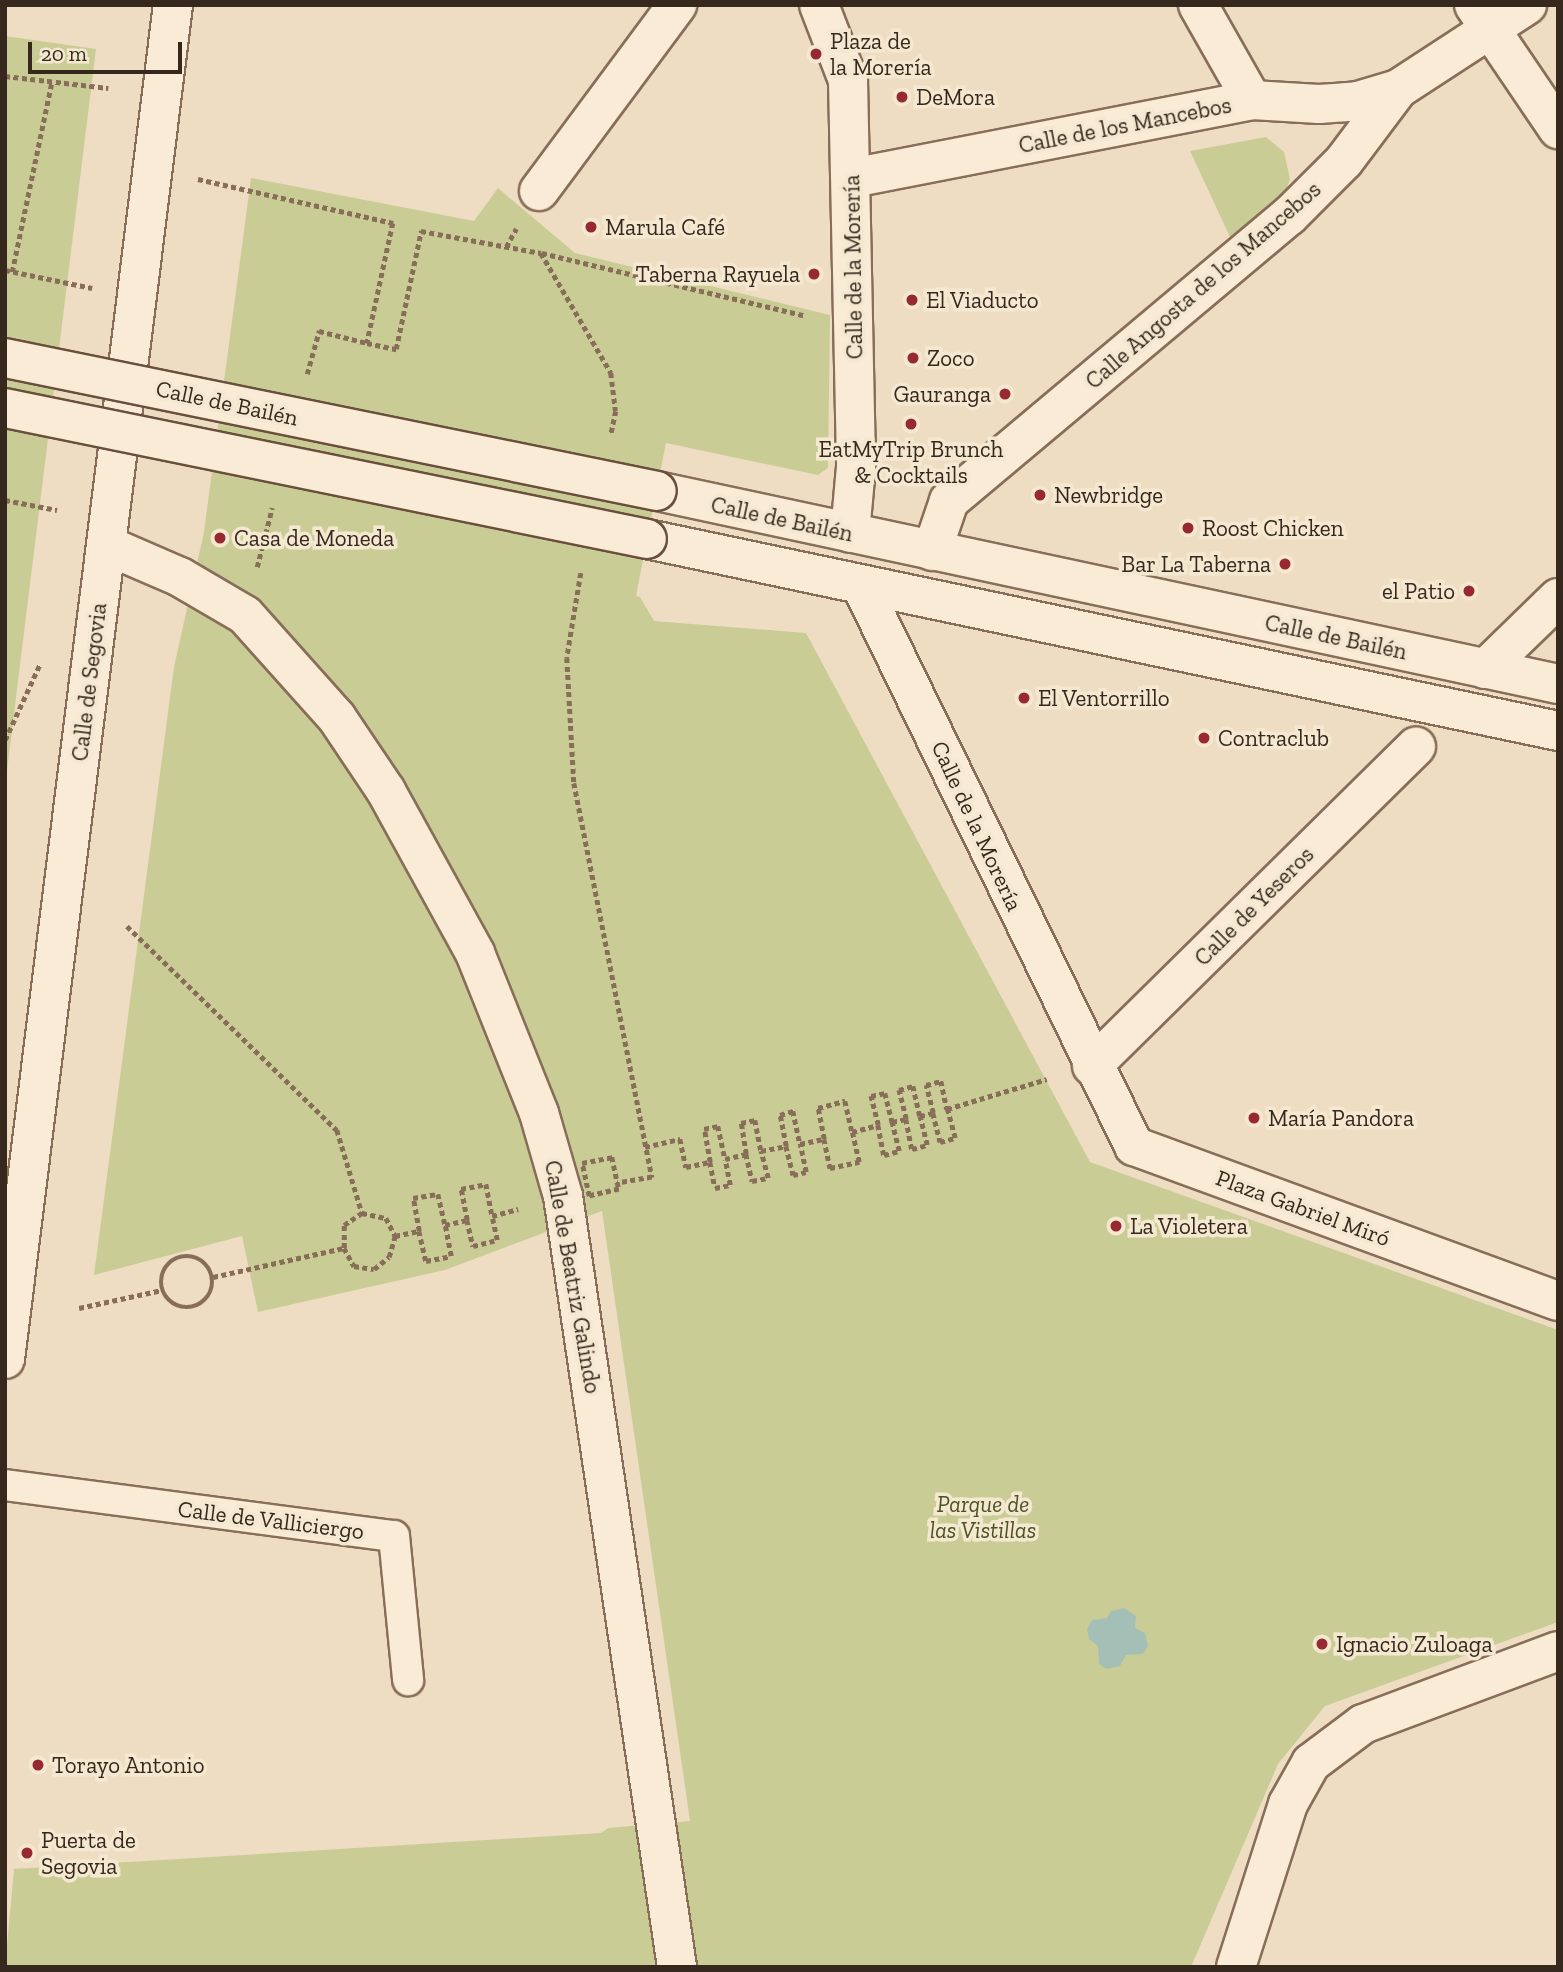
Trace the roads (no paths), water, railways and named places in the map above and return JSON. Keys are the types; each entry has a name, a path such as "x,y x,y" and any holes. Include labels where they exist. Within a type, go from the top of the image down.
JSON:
{"street":[{"name":"Calle de Segovia","path":"5,1359 173,5"},
{"path":"538,191 677,5"},
{"name":"Calle de la Morería","path":"819,5 848,80 856,467 850,533"},
{"path":"1199,5 1252,100"},
{"path":"1527,5 1482,19 1558,130"},
{"name":"Calle Angosta de los Mancebos","path":"932,551 949,501 1289,216 1343,161 1398,89 1482,19"},
{"name":"Calle de los Mancebos","path":"852,178 1252,100 1319,104 1358,101 1398,89"},
{"name":"Calle de Bailén","path":"5,358 657,491 1558,684"},
{"name":"Calle de Bailén","path":"5,408 647,539 1558,731"},
{"name":"Calle de Beatriz Galindo","path":"106,545 180,577 245,615 301,675 386,791 475,954 505,1027 539,1113 563,1196 677,1967"},
{"name":"Calle de la Morería","path":"861,586 1092,1066"},
{"path":"1485,669 1558,598"},
{"name":"Calle de Yeseros","path":"1092,1066 1416,747"},
{"name":"Plaza Gabriel Miró","path":"1092,1066 1134,1146 1558,1301"},
{"path":"1236,1967 1289,1804 1311,1763 1363,1724 1558,1651"}],"lane":[{"name":"Calle de Valliciergo","path":"5,1485 394,1536 408,1680"}],"water":[{"path":"1124,1608 1136,1616 1135,1628 1145,1633 1148,1646 1143,1654 1126,1655 1120,1666 1107,1669 1099,1664 1098,1646 1089,1639 1087,1629 1092,1620 1107,1618 1111,1611"}],"place":[{"name":"Plaza de la Morería","path":"816,54"},
{"name":"DeMora","path":"902,97"},
{"name":"Marula Café","path":"591,227"},
{"name":"Taberna Rayuela","path":"814,274"},
{"name":"El Viaducto","path":"912,300"},
{"name":"Zoco","path":"913,358"},
{"name":"Gauranga","path":"1005,394"},
{"name":"EatMyTrip Brunch & Cocktails","path":"911,424"},
{"name":"Newbridge","path":"1040,495"},
{"name":"Roost Chicken","path":"1188,528"},
{"name":"Casa de Moneda","path":"220,538"},
{"name":"Bar La Taberna","path":"1285,564"},
{"name":"el Patio","path":"1469,591"},
{"name":"El Ventorrillo","path":"1024,698"},
{"name":"Contraclub","path":"1204,738"},
{"name":"María Pandora","path":"1254,1118"},
{"name":"La Violetera","path":"1116,1226"},
{"name":"Ignacio Zuloaga","path":"1322,1644"},
{"name":"Torayo Antonio","path":"38,1765"},
{"name":"Puerta de Segovia","path":"27,1853"}],"park label":[{"name":"Parque de las Vistillas","path":"983,1517"}]}
